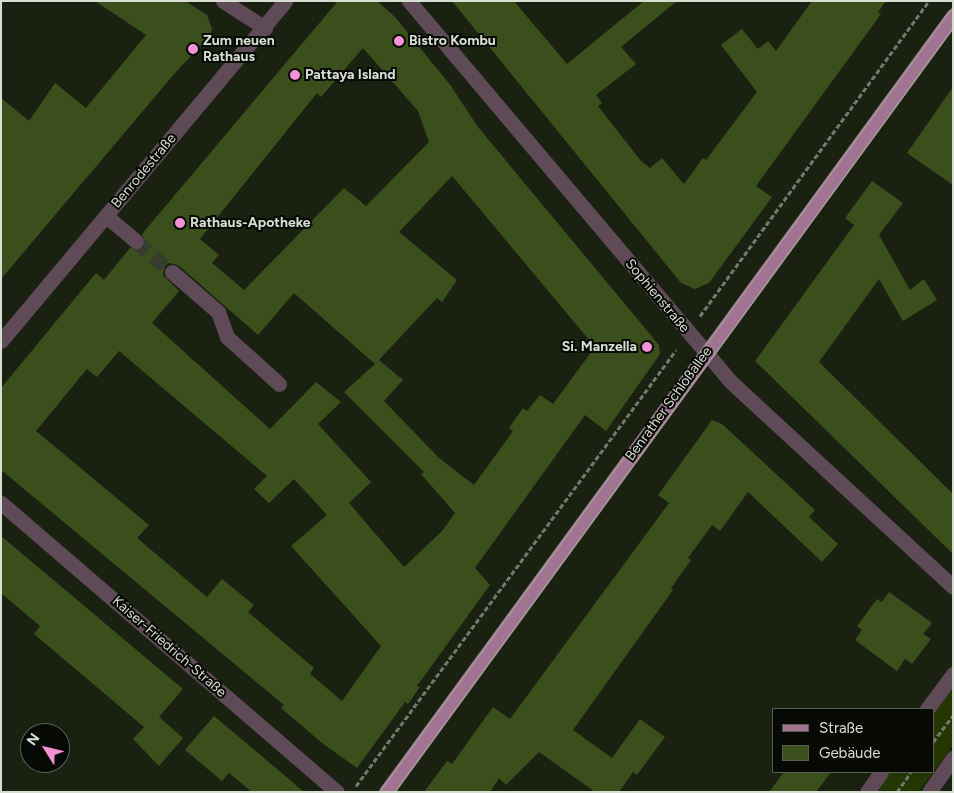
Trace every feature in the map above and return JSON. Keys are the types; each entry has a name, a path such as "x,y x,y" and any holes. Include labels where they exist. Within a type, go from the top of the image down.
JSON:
{"main road":[{"name":"Benrather Schloßallee","path":"386,792 953,16"}],"street":[{"path":"223,1 265,28"},
{"name":"Benrodestraße","path":"1,341 265,28 285,1"},
{"name":"Sophienstraße","path":"409,1 705,354 731,382 953,587"},
{"path":"106,216 136,241"},
{"path":"172,272 218,312 226,337 279,384"},
{"name":"Kaiser-Friedrich-Straße","path":"1,503 338,792"},
{"path":"928,708 953,674"},
{"path":"928,792 953,758"},
{"path":"867,792 881,773"}],"path":[{"path":"351,792 688,334 929,1"},
{"path":"934,741 953,715"},
{"path":"897,792 910,773"}],"green space":[{"path":"953,684 953,745 934,771 934,710"},
{"path":"888,773 933,773 919,792 874,792"}],"building":[{"path":"95,1 185,1 207,15 212,29 210,36 175,73 1,279 1,98 29,121 55,83 86,108 146,35"},
{"path":"338,1 377,1 395,17 451,86 478,127 659,345 660,354 606,431 585,415 475,568 490,585 417,686 420,687 408,704 405,702 357,768 322,743 281,708 284,705 1,470 1,388 96,273 104,280 130,248 143,247 145,242 142,234","holes":["363,48 418,111 429,142 366,206 344,188 244,290 212,263 219,255 200,239 317,93 321,97","452,176 595,347 553,404 540,395 527,411 523,408 509,428 513,431 474,485 439,458 384,401 403,380 379,360 377,362 437,298 442,302 457,280 399,232","169,263 178,265 258,335 294,293 375,364 344,392 424,472 421,474 455,513 442,531 404,567 349,503 371,482 318,424 341,402 316,382 270,429 152,323 179,291 163,275 165,266","119,351 267,476 254,489 269,503 294,479 327,515 291,546 381,646 342,701 310,674 314,668 248,612 254,605 222,579 207,597 137,538 149,525 36,431 87,369 97,377"]},
{"path":"452,1 514,1 567,64 644,1 677,1 621,47 636,64 596,95 602,103 598,106 641,161 650,168 662,158 684,184 703,158 706,160 757,92 721,45 742,29 758,49 768,41 776,51 812,1 886,1 878,12 881,14 756,186 772,197 709,283 695,289 681,283"},
{"path":"953,87 953,185 907,153"},
{"path":"872,181 903,203 879,235 910,290 924,279 937,300 903,321 879,279 819,362 953,494 953,554 755,361 854,225 845,218"},
{"path":"712,420 722,424 815,510 809,517 838,544 822,562 748,492 720,531 712,525 688,558 691,560 671,588 673,590 573,730 612,758 640,719 665,737 637,775 633,772 619,792 595,792 539,752 506,785 499,778 490,792 424,792 447,761 452,764 493,707 510,719 669,503 658,495"},
{"path":"1,536 183,689 159,717 183,738 159,766 133,739 144,727 34,634 40,626 1,593"},
{"path":"889,592 932,623 923,634 931,639 912,664 905,659 897,671 855,640 862,630 857,626 877,599 882,602"},
{"path":"214,716 304,792 252,792 229,773 222,781 185,750"},
{"path":"783,773 830,773 816,792 769,792"}],"tunnel":[{"path":"136,241 172,272"}],"tram line":[{"path":"379,792 953,6"},
{"path":"394,792 953,27"}],"place":[{"name":"Bistro Kombu","path":"399,41"},
{"name":"Zum neuen Rathaus","path":"193,49"},
{"name":"Pattaya Island","path":"295,75"},
{"name":"Rathaus-Apotheke","path":"180,223"},
{"name":"Si. Manzella","path":"647,347"}]}
